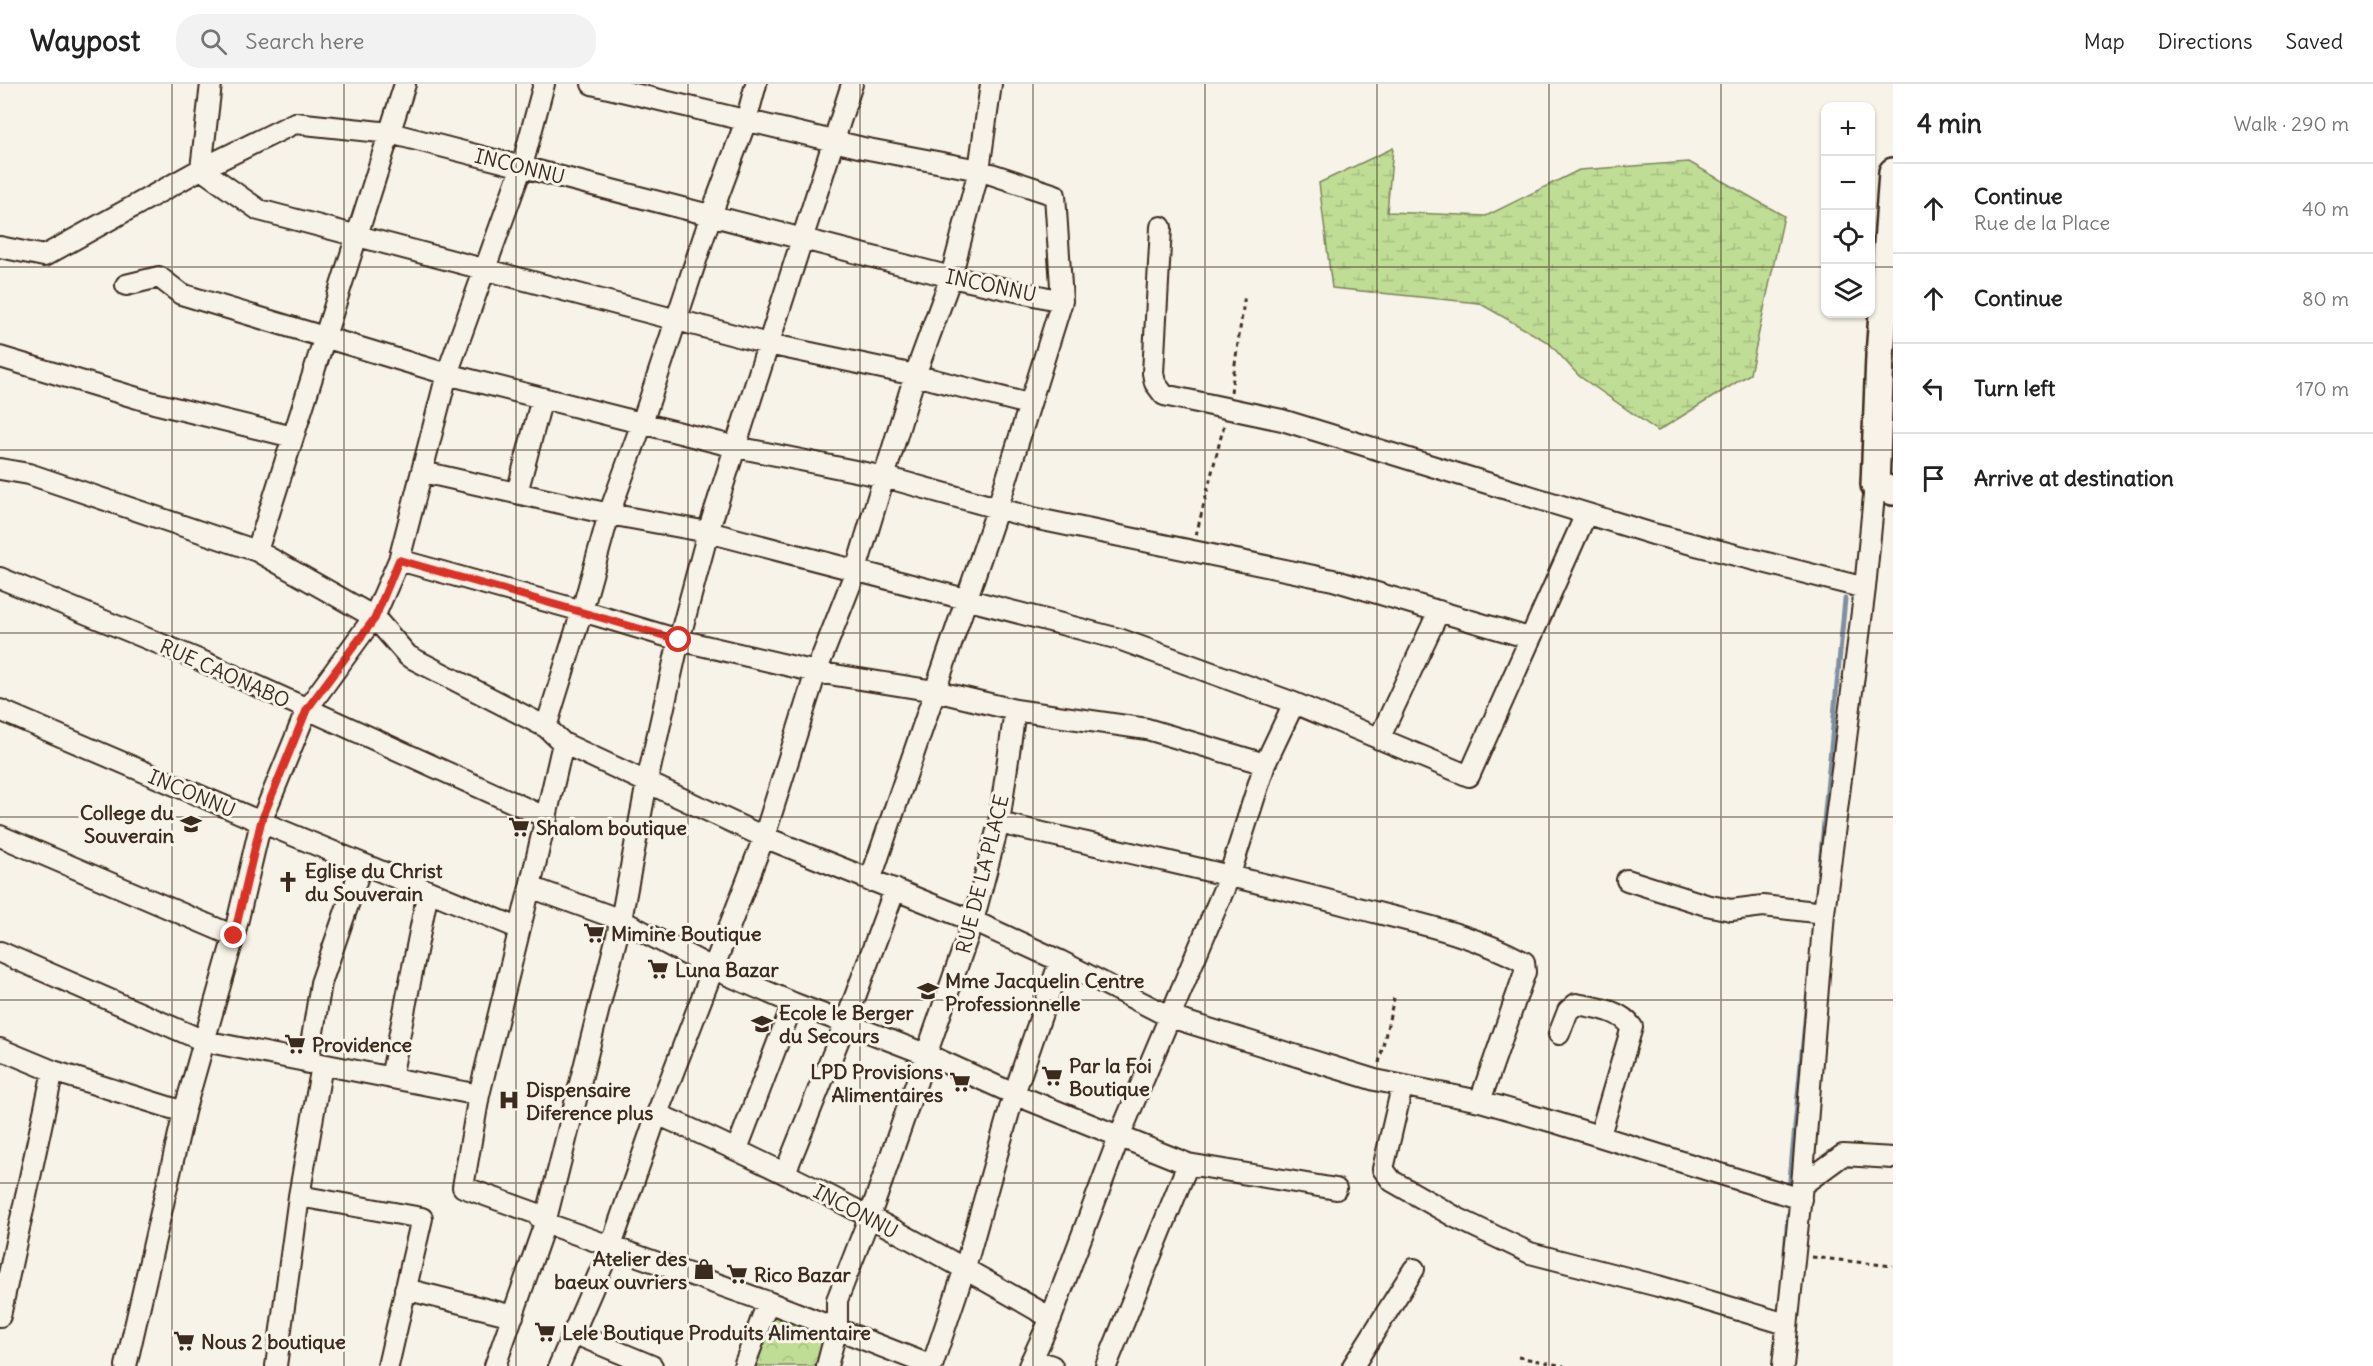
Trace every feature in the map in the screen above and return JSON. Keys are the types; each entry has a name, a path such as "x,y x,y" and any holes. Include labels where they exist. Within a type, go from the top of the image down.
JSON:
{"main road":[{"path":"1884,488 1880,356 1893,172"}],"street":[{"path":"211,84 201,170 259,210 675,321 768,344 915,375 1028,404"},
{"path":"257,551 405,84"},
{"path":"126,1366 184,1112 234,936 261,822 307,709 375,618 399,560 447,374 522,166 544,84"},
{"path":"592,84 834,141 979,170 1055,195 1062,301 1028,404 997,510 870,881"},
{"path":"546,727 609,514 642,423 711,215 746,121 756,84"},
{"path":"495,1366 513,1316 533,1214 621,920 647,782 679,640 708,532 852,84"},
{"path":"559,1366 611,1246 657,1114 764,837 816,672 855,573 915,375 951,277 979,170 987,85"},
{"name":"INCONNU","path":"0,247 44,256 201,170 295,123 390,133 951,277 1062,301"},
{"path":"1161,227 1153,373 1155,383 1164,395 1282,420 1653,534 1865,588"},
{"path":"126,285 159,277 181,294 447,374 736,447 885,477 997,510 1333,580 1528,638"},
{"path":"0,357 154,403 293,437"},
{"path":"517,493 542,398"},
{"path":"0,469 29,474 257,551 375,618 408,656 546,727 563,743 764,837 973,921 1060,961 1170,1017 1374,1080 1480,1101 1801,1192"},
{"path":"423,472 609,514 708,532 855,573 1119,639 1294,703 1468,776 1528,638 1586,514"},
{"path":"1783,1366 1801,1192 1824,913 1865,588 1884,488"},
{"path":"399,560 679,640 816,672 935,691 1015,710 1147,729 1265,764"},
{"name":"RUE CAONABO","path":"0,578 204,662 547,818"},
{"path":"1379,739 1439,611"},
{"path":"1052,1366 1030,1363 1051,1318 1119,1137 1229,877 1265,764 1294,703"},
{"name":"INCONNU","path":"0,710 261,822 518,928"},
{"name":"RUE DE LA PLACE","path":"827,1366 837,1328 837,1300 928,1055 973,921 999,823 1015,710"},
{"path":"563,743 547,818 518,928 479,1095 463,1187 611,1246 768,1302 932,1366 965,1268 1014,1094 1060,961"},
{"path":"999,823 1279,887 1442,930 1524,962 1525,972 1480,1101"},
{"path":"0,836 234,936"},
{"path":"276,1366 315,1064 321,982 362,864"},
{"path":"1627,880 1706,905 1731,910 1763,906 1824,913"},
{"path":"530,887 621,920 714,969 793,1003 928,1055 1014,1094 1188,1164 1336,1189"},
{"path":"785,1173 845,1024 895,889"},
{"path":"391,1078 428,891"},
{"path":"0,952 204,1041 479,1095"},
{"path":"737,1149 793,1003"},
{"path":"1559,1034 1568,1011 1576,1004 1611,1011 1625,1018 1632,1027 1600,1135"},
{"path":"0,1048 53,1071 184,1112"},
{"path":"0,1316 53,1071"},
{"path":"1402,1087 1383,1169 1392,1180 1457,1218 1530,1253 1658,1286 1786,1324"},
{"name":"INCONNU","path":"657,1114 785,1173 965,1268 1051,1318"},
{"path":"1801,1192 1843,1155 1893,1158"},
{"path":"1106,1366 1188,1164"},
{"path":"299,1196 422,1218 388,1366"},
{"path":"1353,1366 1414,1269"},
{"path":"405,1290 513,1316"},
{"path":"744,1366 768,1302"},
{"path":"573,1333 652,1366"}],"path":[{"path":"1374,1080 1394,998"},
{"path":"1793,1255 1893,1266"},
{"path":"1518,1358 1563,1366"}],"green space":[{"path":"1393,148 1387,212 1486,216 1579,170 1689,162 1784,216 1750,374 1658,431 1579,376 1549,343 1479,303 1332,288 1319,183"},
{"path":"771,1315 831,1338 820,1366 751,1366"}],"waterway":[{"path":"1818,886 1845,599"},
{"path":"1789,1190 1810,969"},
{"path":"1785,1253 1788,1215"}],"place":[{"name":"College du Souverain","path":"191,824"},
{"name":"Shalom boutique","path":"519,827"},
{"name":"Eglise du Christ du Souverain","path":"288,882"},
{"name":"Mimine Boutique","path":"594,933"},
{"name":"Luna Bazar","path":"658,969"},
{"name":"Mme Jacquelin Centre Professionnelle","path":"928,991"},
{"name":"Ecole le Berger du Secours","path":"762,1024"},
{"name":"Providence","path":"295,1044"},
{"name":"Par la Foi Boutique","path":"1052,1076"},
{"name":"LPD Provisions Alimentaires","path":"960,1082"},
{"name":"Dispensaire Diference plus","path":"509,1100"},
{"name":"Atelier des baeux ouvriers","path":"704,1269"},
{"name":"Rico Bazar","path":"737,1274"},
{"name":"Lele Boutique Produits Alimentaire","path":"545,1332"},
{"name":"Nous 2 boutique","path":"184,1341"}],"route":[{"path":"234,936 261,822 307,709 375,618 399,560 679,640"}]}
